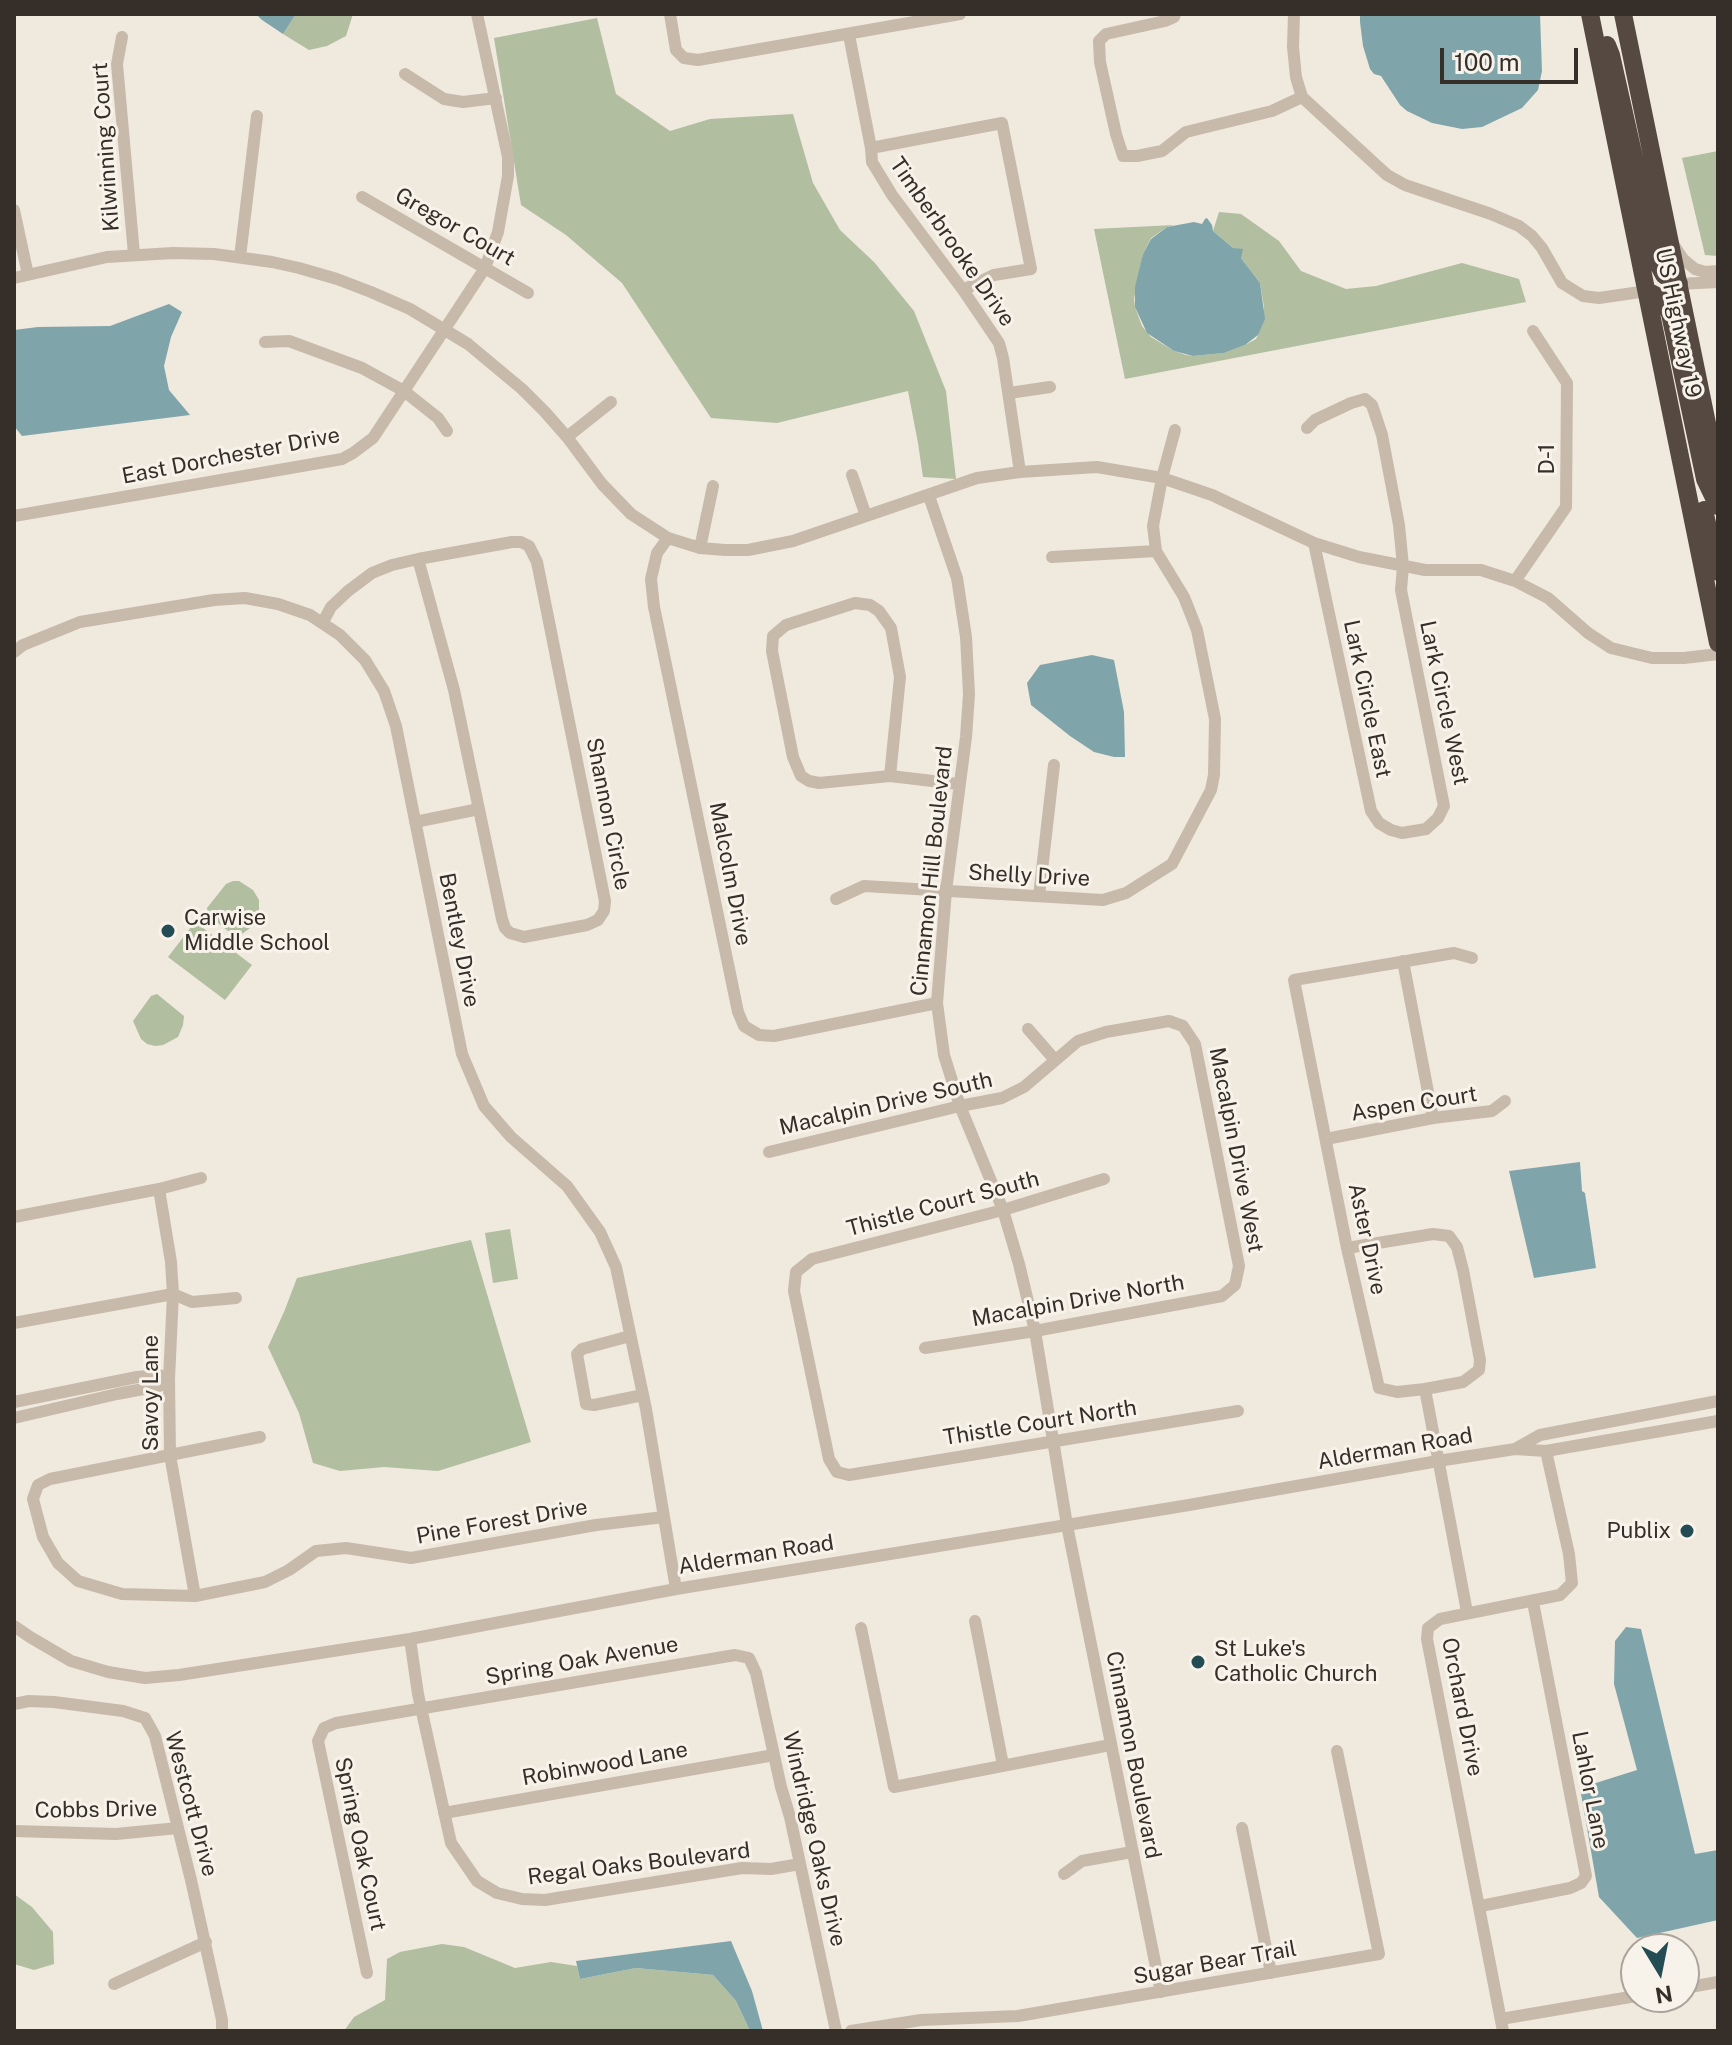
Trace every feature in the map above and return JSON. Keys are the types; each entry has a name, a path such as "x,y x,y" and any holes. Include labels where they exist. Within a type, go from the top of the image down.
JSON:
{"highway":[{"path":"1591,14 1611,55 1658,264 1664,275 1679,284"},
{"name":"US Highway 19","path":"1591,14 1718,643"},
{"name":"US Highway 19","path":"1623,14 1718,477"},
{"path":"1647,291 1659,297 1670,314 1705,479 1718,506"},
{"path":"1671,409 1694,461 1718,572"}],"street":[{"name":"East Dorchester Drive","path":"14,516 342,459 373,438 485,268 498,232 508,176 508,157 477,14"},
{"path":"670,14 676,50 684,58 698,60 960,14"},
{"path":"1175,14 1165,21 1106,34 1099,41 1100,62 1123,156 1162,151 1186,132 1272,111 1302,97"},
{"path":"1294,14 1293,47 1302,97 1387,175 1405,185 1519,226 1542,248 1562,283 1583,296 1599,298 1647,291"},
{"name":"Timberbrooke Drive","path":"849,35 872,162 892,195 999,343 1020,472"},
{"name":"Kilwinning Court","path":"122,37 117,64 134,254"},
{"path":"405,74 444,99 463,102 496,98"},
{"path":"240,257 257,116"},
{"path":"871,148 1002,123 1031,269 994,275 963,290"},
{"name":"Gregor Court","path":"362,197 528,293"},
{"path":"14,210 28,275"},
{"path":"1668,232 1674,247 1695,269 1718,271"},
{"path":"14,278 78,262 134,254 187,253 240,257 337,279 410,309 468,344 545,412 617,502 668,538 700,548 768,547 793,541 977,478 1097,467 1162,478 1212,495 1314,543 1359,557 1425,570 1481,570 1515,581 1548,598 1588,633 1611,648 1652,658 1718,654"},
{"path":"1679,284 1718,282"},
{"name":"D-1","path":"1515,581 1566,507 1567,383 1533,331"},
{"path":"265,342 289,341 344,360 404,391 438,418 447,431"},
{"path":"1009,393 1050,387"},
{"path":"1307,428 1315,420 1351,403 1365,399 1372,405 1385,450 1403,566"},
{"path":"567,437 611,402"},
{"path":"1052,557 1156,551 1153,526 1175,430"},
{"path":"852,475 866,516"},
{"path":"700,548 713,486"},
{"name":"Cinnamon Hill Boulevard","path":"929,496 957,578 966,637 969,694 946,891 937,1003 944,1055 960,1106 1003,1210 1019,1264 1035,1331 1067,1525"},
{"name":"Malcolm Drive","path":"668,538 657,553 651,579 654,607 734,997 744,1026 759,1035 774,1036 937,1003"},
{"name":"Shannon Circle","path":"323,622 340,597 364,579 392,565 418,559 516,542 529,546 535,555 605,901 604,911 598,920 587,925 524,937 507,931 454,690 418,559"},
{"name":"Lark Circle East","path":"1314,543 1371,811 1379,823 1391,830 1415,832"},
{"name":"Shelly Drive","path":"836,899 864,886 1103,900 1126,893 1172,864 1211,790 1215,719 1197,630 1184,597 1156,551"},
{"name":"Lark Circle West","path":"1403,566 1401,590 1444,806 1438,818 1426,829 1415,832"},
{"name":"Bentley Drive","path":"14,652 23,645 80,622 224,599 255,599 278,604 323,622 356,650 373,671 384,691 396,726 462,1054 484,1106 511,1137 567,1186 600,1232 616,1267 643,1395 676,1589"},
{"path":"890,776 900,677 891,628 879,611 870,605 855,603 786,625 773,636 772,651 793,757 801,776 819,783 890,776 958,784"},
{"path":"1039,896 1054,765"},
{"path":"415,822 479,809"},
{"path":"1433,1118 1403,961 1454,953 1472,958"},
{"name":"Aster Drive","path":"1403,961 1294,980 1347,1248 1379,1388 1397,1392 1425,1389"},
{"name":"Macalpin Drive South","path":"769,1152 1002,1098 1024,1087 1078,1041 1106,1032 1169,1021 1183,1026"},
{"name":"Macalpin Drive West","path":"1183,1026 1195,1044 1239,1266 1235,1285"},
{"path":"1028,1029 1055,1060"},
{"name":"Aspen Court","path":"1326,1139 1433,1118 1492,1111 1505,1101"},
{"path":"14,1217 201,1178"},
{"name":"Thistle Court South","path":"849,1475 837,1472 829,1459 794,1291 796,1272 812,1259 1003,1210 1104,1179"},
{"name":"Savoy Lane","path":"159,1189 173,1294 169,1379 170,1455 195,1596"},
{"path":"1347,1248 1433,1234 1449,1236 1457,1247 1480,1360 1479,1370 1463,1382 1425,1389 1467,1612"},
{"name":"Macalpin Drive North","path":"925,1348 1222,1296 1235,1285"},
{"path":"14,1323 173,1294 192,1302 236,1298"},
{"path":"630,1336 582,1349 577,1354 586,1404 643,1395"},
{"path":"14,1402 137,1377 159,1375 169,1379"},
{"path":"14,1418 159,1386 169,1379"},
{"name":"Alderman Road","path":"1515,1449 1540,1435 1718,1401"},
{"name":"Thistle Court North","path":"849,1475 1238,1411"},
{"name":"Alderman Road","path":"14,1626 71,1661 108,1672 145,1678 179,1675 410,1639 676,1589 1438,1461 1515,1449 1546,1451 1718,1421"},
{"name":"Pine Forest Drive","path":"260,1437 60,1476 38,1485 33,1499 43,1537 58,1563 78,1581 122,1594 195,1596 265,1582 316,1551 346,1548 411,1558 596,1525 664,1517"},
{"name":"Orchard Drive","path":"1502,2025 1427,1639 1428,1628 1440,1619 1560,1595 1572,1583 1569,1554 1546,1451"},
{"name":"Cinnamon Boulevard","path":"1067,1525 1161,1992"},
{"name":"Lahlor Lane","path":"1481,1906 1570,1888 1581,1883 1586,1876 1533,1602"},
{"path":"975,1621 1003,1765"},
{"path":"861,1628 894,1787 1110,1745"},
{"name":"Regal Oaks Boulevard","path":"410,1639 421,1709 451,1843 477,1881 497,1893 545,1900 742,1868 771,1869 800,1864"},
{"name":"Spring Oak Avenue","path":"421,1709 735,1655 749,1658"},
{"name":"Windridge Oaks Drive","path":"749,1658 756,1673 790,1817 836,2031"},
{"name":"Westcott Drive","path":"14,1704 54,1702 123,1711 145,1718 155,1736 178,1828 206,1942 222,2031"},
{"name":"Spring Oak Court","path":"367,1973 318,1741 324,1728 329,1725 421,1709"},
{"name":"Sugar Bear Trail","path":"851,2031 921,2020 1018,2016 1379,1954 1337,1751"},
{"name":"Robinwood Lane","path":"444,1813 774,1755"},
{"name":"Cobbs Drive","path":"14,1831 116,1834 178,1828"},
{"path":"1242,1828 1271,1973"},
{"path":"1064,1874 1082,1861 1132,1852"},
{"path":"114,1984 206,1942"},
{"path":"1502,2025 1620,1999"}],"green space":[{"path":"296,14 353,14 346,36 327,46 309,50 283,34"},
{"path":"597,18 616,94 670,131 710,119 793,114 813,183 840,230 874,262 914,311 946,391 956,479 923,477 908,391 777,423 711,418 622,283 566,235 521,205 494,38"},
{"path":"1718,151 1718,256 1705,255 1682,158"},
{"path":"1219,212 1241,214 1279,241 1301,271 1346,289 1376,286 1462,263 1519,279 1526,302 1125,379 1094,229 1174,225 1151,238 1143,254 1134,299 1142,326 1151,337 1186,355 1224,353 1256,339 1264,307 1260,283 1238,249 1213,231"},
{"path":"239,881 253,890 259,900 259,911 250,928 242,934 233,935 208,915 207,908 226,884"},
{"path":"195,922 252,965 225,1000 168,957"},
{"path":"157,994 184,1016 178,1037 155,1046 141,1039 133,1021 151,996"},
{"path":"510,1229 518,1279 493,1283 485,1233"},
{"path":"471,1240 531,1442 438,1471 384,1467 340,1471 313,1463 299,1413 268,1347 297,1278"},
{"path":"14,1894 32,1907 53,1932 54,1964 34,1970 14,1964"},
{"path":"442,1944 464,1947 515,1968 551,1962 577,1966 580,1979 636,1968 713,1975 736,2001 750,2031 344,2031 354,2017 385,2000 387,1959 400,1952"}],"water":[{"path":"256,14 296,14 283,34"},
{"path":"1360,14 1540,14 1542,71 1538,90 1522,108 1482,127 1462,129 1432,123 1400,105 1381,76 1370,69 1363,46"},
{"path":"1207,218 1213,231 1233,248 1243,249 1241,258 1260,283 1265,319 1258,335 1245,345 1224,353 1193,356 1174,351 1147,333 1135,307 1135,287 1143,254 1151,239 1167,227 1194,222 1202,224"},
{"path":"169,304 182,312 171,337 164,366 169,390 190,415 22,436 14,426 14,330 110,326"},
{"path":"1092,655 1114,660 1124,712 1125,757 1094,752 1031,705 1027,683 1040,665"},
{"path":"1580,1162 1596,1268 1534,1278 1509,1171"},
{"path":"1626,1627 1641,1629 1695,1854 1718,1850 1718,1920 1660,1933 1632,1933 1599,1897 1580,1788 1637,1770 1614,1684 1615,1641"},
{"path":"731,1941 752,1991 763,2031 750,2031 736,2001 713,1975 636,1968 580,1979 576,1961"}],"place":[{"name":"Carwise Middle School","path":"168,931"},
{"name":"Publix","path":"1687,1531"},
{"name":"St Luke's Catholic Church","path":"1198,1662"}]}
